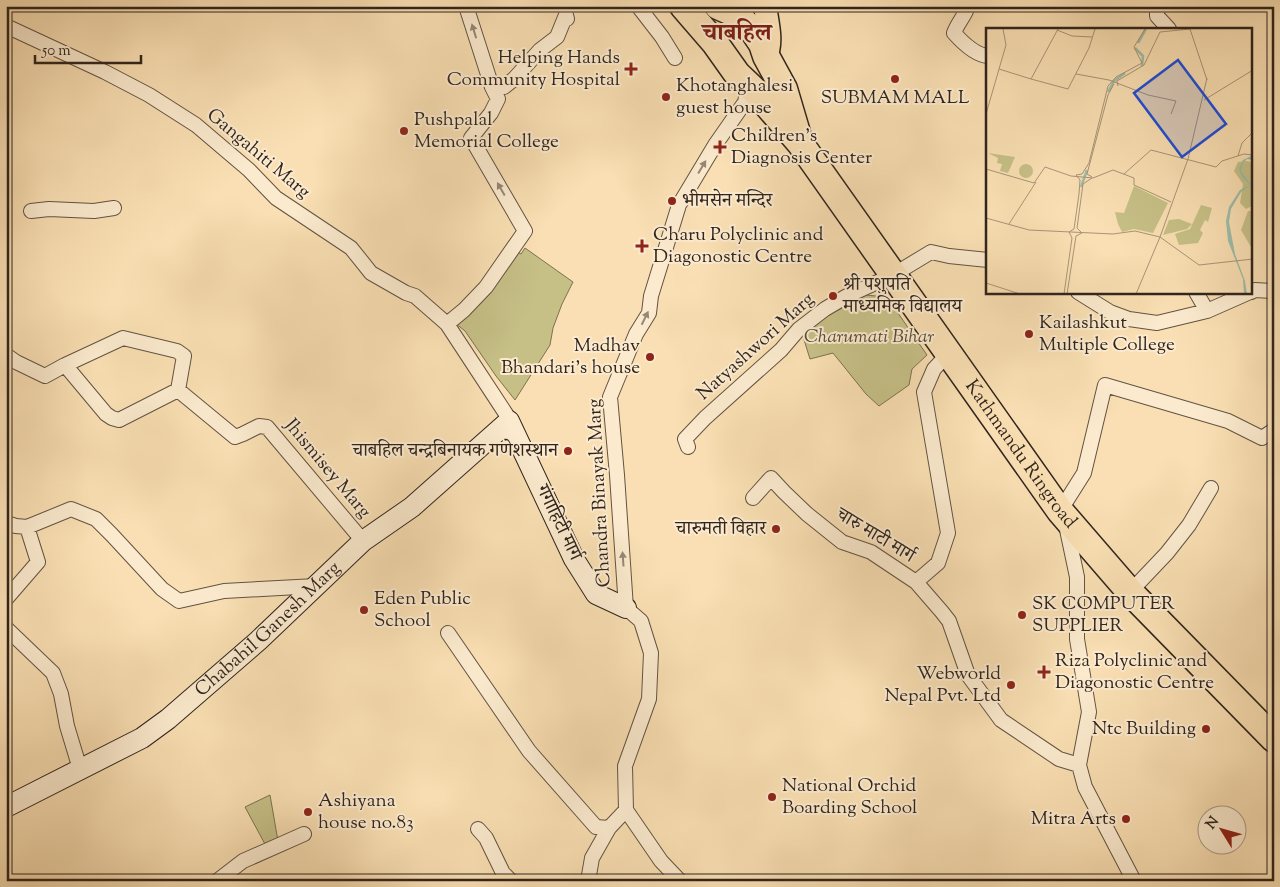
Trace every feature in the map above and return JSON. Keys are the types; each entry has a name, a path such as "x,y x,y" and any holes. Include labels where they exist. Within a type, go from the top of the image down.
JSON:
{"highway":[{"name":"Kathmandu Ringroad","path":"683,6 737,74 749,84 800,143 1062,514 1130,592 1274,739"},
{"name":"Kathmandu Ringroad","path":"714,43 717,34 733,9 762,44 766,56 784,89 800,143"},
{"path":"749,84 754,71 766,56"}],"main road":[{"path":"765,6 768,33 768,51 766,56"}],"street":[{"path":"447,324 464,310 486,287 525,231 471,138 491,113 498,99 492,87 466,6"},
{"path":"638,6 662,37 675,58"},
{"path":"968,6 966,12 957,23 954,33 981,56 986,56"},
{"path":"1157,6 1156,16 1168,28"},
{"path":"492,87 504,87 514,78 540,50 558,37 566,15 567,19"},
{"name":"Gangahiti Marg","path":"6,26 142,91 196,125 248,170 276,198 334,235 350,248 371,273 406,293 415,296 447,324 506,414 508,421"},
{"name":"Chandra Binayak Marg","path":"626,810 625,766 649,699 651,653 641,621 626,608 610,397 636,334 648,313 651,296 679,206 715,145 745,102 749,84"},
{"path":"31,211 114,208"},
{"path":"893,275 931,252 948,256 986,260"},
{"name":"Natyashwori Marg","path":"688,447 685,439 690,436 705,418 781,350 799,329 825,309 847,296 893,275"},
{"path":"1252,288 1274,291"},
{"path":"1081,294 1110,312 1129,319 1157,323 1207,311 1240,294"},
{"path":"1197,294 1207,311"},
{"path":"6,355 45,376 65,365 123,338 177,351 184,356 178,390 119,420 106,414 65,365"},
{"path":"949,353 934,369 924,392 948,533 938,563 916,582 949,621 968,675 1001,720 1060,760 1079,764"},
{"path":"1134,881 1086,787 1079,764 1089,712 1077,639 1077,577 1062,514 1084,473 1105,385 1228,421 1262,438 1274,430"},
{"name":"Jhismisey Marg","path":"178,390 235,437 259,426 267,427 363,541"},
{"name":"गंगाहिटी मार्ग","path":"508,421 574,559 596,594 626,608"},
{"name":"Chabahil Ganesh Marg","path":"6,807 142,738 168,719 258,640 363,541 412,507 508,421"},
{"name":"चारु माटी मार्ग","path":"753,498 771,478 807,514 842,542 871,552 916,582"},
{"path":"1130,592 1167,553 1189,525 1211,488"},
{"path":"6,522 16,526 27,527 71,509 96,518 162,589 179,601 224,591 316,586"},
{"path":"6,599 38,562 27,527"},
{"path":"6,628 53,673 61,694 67,726 80,769"},
{"path":"448,633 529,751 596,827 609,828"},
{"path":"588,881 592,858 609,828 626,810 661,861 680,881"},
{"path":"478,829 486,838 503,873 511,881"},
{"path":"217,881 243,861 304,834"}],"green space":[{"path":"525,248 573,282 553,328 550,345 515,400 465,331 455,323 475,308 491,292 517,252 521,254"},
{"name":"Charumati Bihar","path":"866,295 876,296 891,303 927,355 912,369 909,385 879,406 866,394 833,353 810,359 801,330"},
{"path":"270,795 278,841 266,846 245,807"}],"place":[{"name":"Helping Hands Community Hospital","path":"631,69"},
{"name":"SUBMAM MALL","path":"895,79"},
{"name":"Khotanghalesi guest house","path":"666,97"},
{"name":"Pushpalal Memorial College","path":"404,131"},
{"name":"Children's Diagnosis Center","path":"720,147"},
{"name":"भीमसेन मन्दिर","path":"672,201"},
{"name":"Charu Polyclinic and Diagonostic Centre","path":"642,246"},
{"name":"श्री पशुपति माध्यमिक विद्यालय","path":"833,296"},
{"name":"Kailashkut Multiple College","path":"1029,334"},
{"name":"Madhav Bhandari's house","path":"650,357"},
{"name":"चाबहिल चन्द्रबिनायक गणेशस्थान","path":"568,451"},
{"name":"चारुमती विहार","path":"776,529"},
{"name":"Eden Public School","path":"364,610"},
{"name":"SK COMPUTER SUPPLIER","path":"1022,615"},
{"name":"Riza Polyclinic and Diagonostic Centre","path":"1044,672"},
{"name":"Webworld Nepal Pvt. Ltd","path":"1011,685"},
{"name":"Ntc Building","path":"1206,729"},
{"name":"National Orchid Boarding School","path":"772,797"},
{"name":"Ashiyana house no.83","path":"308,812"},
{"name":"Mitra Arts","path":"1126,819"}],"district":[{"name":"चाबहिल","path":"737,34"}]}
